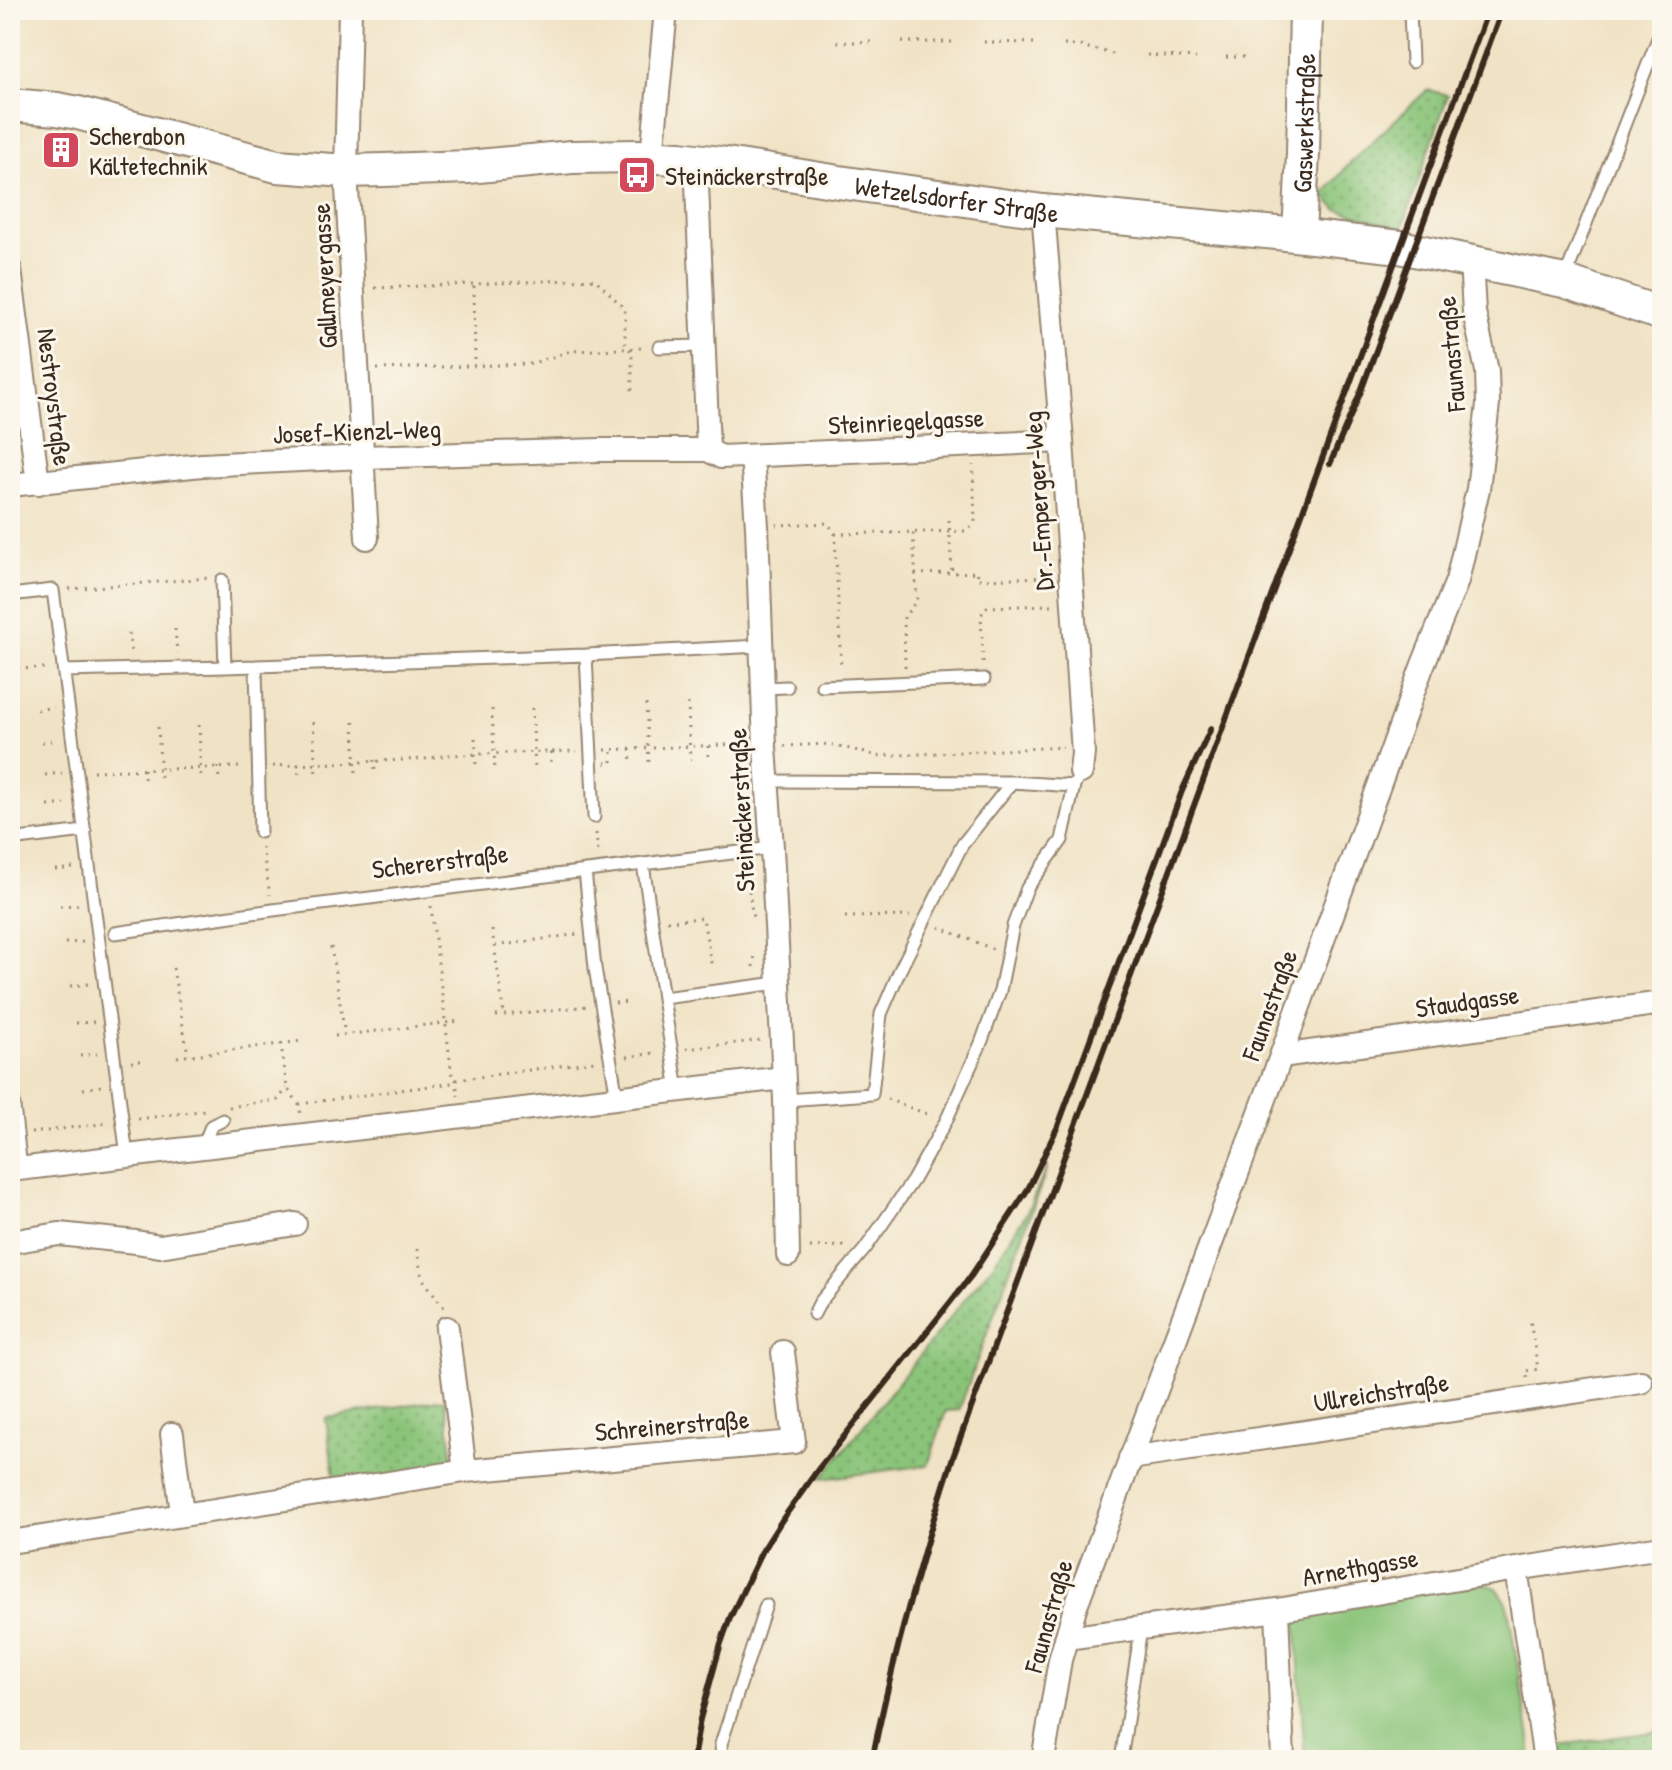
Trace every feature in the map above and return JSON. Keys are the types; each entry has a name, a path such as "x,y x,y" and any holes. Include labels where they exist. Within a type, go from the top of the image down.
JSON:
{"main road":[{"name":"Gaswerkstraße","path":"1299,235 1306,10"},
{"name":"Wetzelsdorfer Straße","path":"10,105 78,113 277,166 346,171 428,169 572,157 652,156 1043,211 1400,247 1564,281 1662,314"}],"street":[{"name":"Gallmeyergasse","path":"350,10 346,171 367,538"},
{"path":"652,156 666,10"},
{"path":"696,160 708,450 721,457 752,456"},
{"name":"Dr.-Emperger-Weg","path":"1043,211 1083,746 1077,779"},
{"name":"Faunastraße","path":"1043,1760 1066,1638 1422,667 1457,581 1478,489 1488,404 1487,371 1474,312 1471,260"},
{"name":"Nestroystraße","path":"10,270 38,483"},
{"name":"Steinriegelgasse","path":"752,456 1062,441"},
{"name":"Josef-Kienzl-Weg","path":"10,485 202,465 362,457 708,450"},
{"name":"Steinäckerstraße","path":"752,456 784,1089 788,1252"},
{"name":"Staudgasse","path":"1281,1056 1662,1003"},
{"path":"16,1169 678,1090 784,1089"},
{"path":"10,1242 59,1234 160,1246 295,1224"},
{"path":"447,1328 465,1471"},
{"name":"Schreinerstraße","path":"10,1542 465,1471 794,1442 783,1352"},
{"name":"Ullreichstraße","path":"1130,1458 1641,1382"},
{"path":"172,1434 182,1514"},
{"name":"Arnethgasse","path":"1066,1638 1277,1610 1662,1547"},
{"path":"1516,1569 1545,1760"},
{"path":"1277,1610 1283,1760"}],"lane":[{"path":"1410,10 1412,62"},
{"path":"1564,281 1662,28"},
{"path":"659,347 704,346"},
{"path":"222,580 225,667"},
{"path":"10,595 53,590 127,1156"},
{"path":"64,669 256,666 760,646"},
{"path":"586,655 594,817"},
{"path":"256,666 260,832"},
{"path":"822,686 984,679"},
{"path":"762,688 787,687"},
{"path":"767,781 1012,782 1077,779"},
{"name":"Dr.-Emperger-Weg","path":"814,1314 913,1180 946,1121 981,1043 1000,991 1013,926 1027,888 1062,840 1077,779"},
{"path":"784,1089 872,1094 881,1014 900,970 962,845 1012,782"},
{"path":"10,840 85,831"},
{"name":"Schererstraße","path":"115,933 273,910 772,848"},
{"path":"643,864 678,1090"},
{"path":"585,871 601,1004 617,1098"},
{"path":"663,998 778,983"},
{"path":"10,1072 18,1135 16,1169"},
{"path":"202,1148 211,1126 222,1114"},
{"path":"722,1760 721,1744 766,1605"},
{"path":"1121,1760 1141,1628"}],"path":[{"path":"837,42 872,42"},
{"path":"902,42 955,42"},
{"path":"984,42 1034,43"},
{"path":"1064,45 1117,55"},
{"path":"1147,55 1196,58"},
{"path":"1226,57 1248,57"},
{"path":"353,289 595,279 625,309 625,343 632,353 632,393 629,393"},
{"path":"474,284 475,366"},
{"path":"358,369 530,364 571,351 659,347"},
{"path":"835,534 966,531 975,522 973,446"},
{"path":"949,520 952,573"},
{"path":"757,526 828,523 835,534 842,684"},
{"path":"906,682 904,617 917,600 913,532"},
{"path":"915,574 978,572 977,579 1072,577"},
{"path":"53,590 222,580"},
{"path":"984,679 981,615 987,607 1074,605"},
{"path":"175,629 179,668"},
{"path":"129,633 132,669"},
{"path":"10,669 64,669"},
{"path":"688,703 690,760"},
{"path":"646,704 649,762"},
{"path":"532,708 535,770"},
{"path":"492,709 495,772"},
{"path":"313,722 316,777"},
{"path":"354,722 356,773"},
{"path":"199,725 201,780"},
{"path":"158,727 161,780"},
{"path":"475,738 476,767"},
{"path":"375,772 374,760 708,745 830,744 878,756 1083,746"},
{"path":"708,745 708,758"},
{"path":"630,749 631,763"},
{"path":"551,752 551,767"},
{"path":"298,764 299,777"},
{"path":"218,767 219,779"},
{"path":"144,769 144,780"},
{"path":"594,817 600,869"},
{"path":"260,832 273,910"},
{"path":"744,851 753,919"},
{"path":"429,890 452,1076 456,1080 461,1116"},
{"path":"652,922 703,918 712,968"},
{"path":"492,930 504,1015"},
{"path":"495,946 591,932"},
{"path":"331,947 345,1035"},
{"path":"753,967 755,948"},
{"path":"173,968 188,1055"},
{"path":"496,1016 628,1002"},
{"path":"335,1036 461,1021"},
{"path":"299,1104 456,1080 781,1038"},
{"path":"177,1057 301,1041"},
{"path":"281,1044 287,1088 299,1104 305,1135"},
{"path":"80,1056 113,1052"},
{"path":"83,1089 117,1084"},
{"path":"222,1114 278,1100 287,1088"},
{"path":"872,1094 946,1121"},
{"path":"18,1135 208,1110"},
{"path":"788,1252 860,1246 865,1249"},
{"path":"417,1249 422,1278 451,1317 447,1328"},
{"path":"1530,1320 1538,1369 1526,1371 1530,1398"}],"green space":[{"path":"1427,90 1448,95 1402,229 1337,209 1323,195 1351,162"},
{"path":"1048,1166 959,1410 946,1411 928,1465 821,1479 996,1260 1027,1212"},
{"path":"445,1399 453,1459 446,1469 335,1485 326,1418"},
{"path":"1483,1583 1497,1588 1507,1603 1531,1744 1531,1760 1305,1760 1296,1620 1303,1613"},
{"path":"1662,1731 1662,1760 1554,1760 1552,1746"}],"railway":[{"path":"872,1760 908,1609 952,1460 1488,10"},
{"path":"1330,464 1361,391 1502,10"},
{"path":"693,1760 700,1719 721,1643 761,1553 819,1468 971,1276 1028,1189 1058,1126 1182,791 1211,728"}],"place":[{"name":"Scherabon Kältetechnik","path":"61,150"},
{"name":"Steinäckerstraße","path":"637,175"}]}
